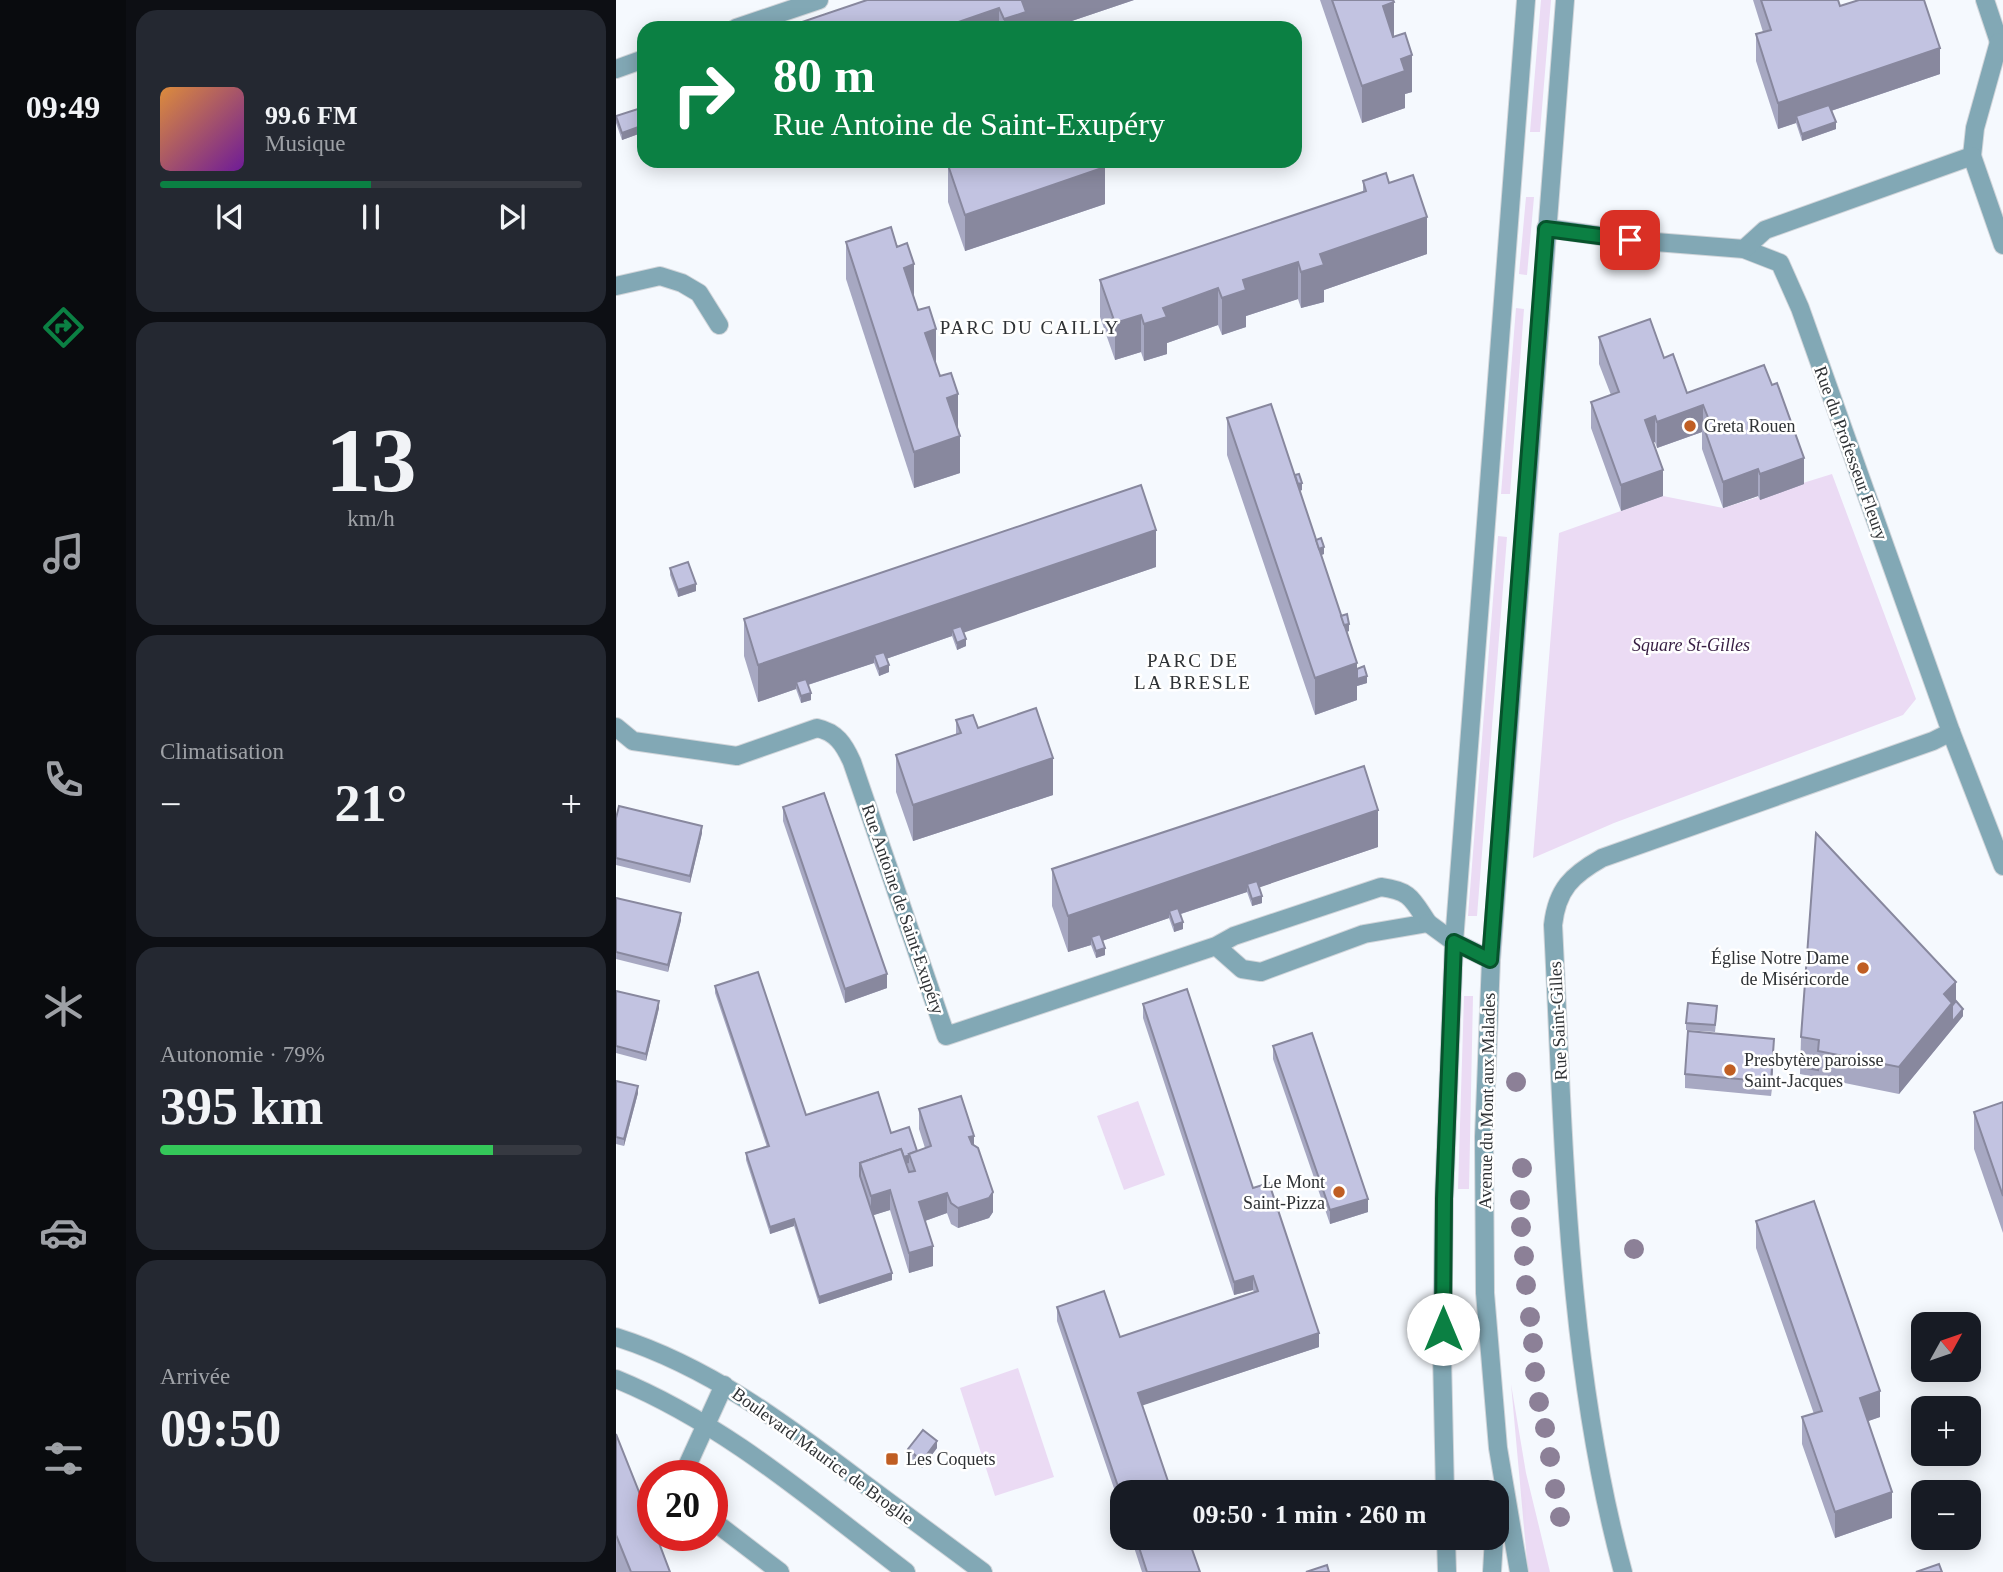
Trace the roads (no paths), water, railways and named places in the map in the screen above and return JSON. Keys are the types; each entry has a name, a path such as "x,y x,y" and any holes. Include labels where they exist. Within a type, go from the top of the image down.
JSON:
{"street":[{"path":"757,21 819,0"},
{"path":"1445,1480 1442,1355 1444,1199 1454,942 1526,0"},
{"name":"Avenue du Mont aux Malades","path":"1519,1572 1498,1448 1485,1293 1484,1137 1490,960 1565,0"},
{"path":"1984,0 2001,41 1975,128 1972,156 2003,245"},
{"path":"616,69 637,62"},
{"path":"1744,250 1765,230 1972,156"},
{"name":"Rue du Professeur Fleury","path":"1546,229 1744,250 1780,263 1800,308 1951,732 2003,866"},
{"path":"616,286 660,276 681,283 699,293 719,326"},
{"name":"Rue Antoine de Saint-Exupéry","path":"616,727 633,741 737,756 817,728 827,730 845,746 946,1036 1216,946 1234,936 1381,887 1401,890 1411,898 1428,923 1454,942 1490,960"},
{"name":"Rue Saint-Gilles","path":"1623,1572 1609,1521 1588,1398 1571,1266 1553,925 1555,905 1579,871 1602,858 1933,741 1951,732"},
{"path":"1216,946 1242,969 1261,972 1364,934 1428,923"},
{"name":"Boulevard Maurice de Broglie","path":"616,1337 724,1385 811,1443 983,1572"},
{"path":"616,1379 706,1426 747,1451 906,1572"},
{"path":"689,1460 724,1385"},
{"name":"Avenue du Mont aux Malades","path":"1497,1480 1498,1448"},
{"path":"728,1532 780,1572"},
{"path":"1446,1550 1447,1572"},
{"path":"1492,1572 1493,1550"}],"place":[{"name":"Greta Rouen","path":"1690,426"},
{"name":"Église Notre Dame de Miséricorde","path":"1863,968"},
{"name":"Presbytère paroisse Saint-Jacques","path":"1730,1070"},
{"name":"Le Mont Saint-Pizza","path":"1339,1192"},
{"name":"Les Coquets","path":"892,1459"}],"district":[{"name":"PARC DU CAILLY","path":"1030,327"},
{"name":"PARC DE LA BRESLE","path":"1193,671"}],"park label":[{"name":"Square St-Gilles","path":"1691,645"}]}
